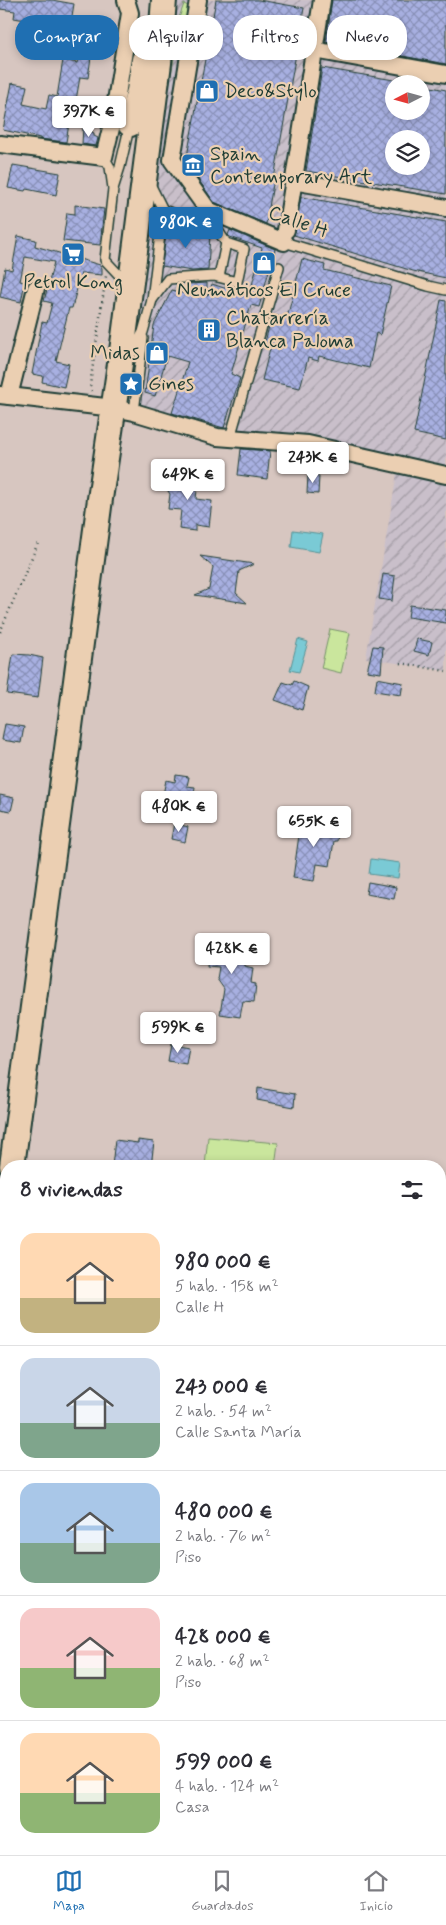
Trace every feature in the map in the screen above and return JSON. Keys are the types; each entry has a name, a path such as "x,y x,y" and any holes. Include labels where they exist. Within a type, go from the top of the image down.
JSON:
{"main road":[{"path":"13,1160 100,498 118,403 134,334 145,165 159,63 179,0"},
{"path":"121,122 139,91 155,6"},
{"path":"155,6 159,63"},
{"path":"0,1160 37,882 118,403 121,277 150,75 155,6"}],"street":[{"path":"0,144 104,157 121,122 130,14 126,0"},
{"name":"Calle H","path":"198,0 172,160 208,210 285,236"},
{"path":"317,31 322,0"},
{"path":"317,51 446,74"},
{"path":"285,236 312,60"},
{"path":"293,182 446,208"},
{"path":"36,288 4,396 118,403 216,436 308,444 446,475"}],"lane":[{"path":"121,122 120,167 113,189 105,260 121,277"},
{"path":"104,157 110,167 113,189"},
{"path":"145,165 147,178 163,210 152,300"},
{"path":"118,403 134,334 152,300 168,279 218,277 237,282 244,249 226,243 217,229 163,210"},
{"name":"Calle H","path":"285,236 428,286 446,290"},
{"path":"218,277 226,243"},
{"path":"230,438 278,268"}],"path":[{"path":"0,632 38,543"},
{"path":"401,663 446,671"}],"shaded area":[{"path":"164,0 446,0 446,671 366,658 398,467 346,453 108,403 156,60 223,60 223,15 162,15"}],"green space":[{"path":"184,4 190,7 188,15 180,15"},
{"path":"169,60 174,60 162,129"},
{"path":"330,629 350,633 341,673 321,668"},
{"path":"208,1137 278,1143 276,1160 206,1160"}],"water":[{"path":"293,530 323,534 319,552 291,547"},
{"path":"298,639 308,642 299,672 290,670"},
{"path":"371,859 400,863 398,878 369,874"}],"building":[{"path":"0,0 52,0 74,4 72,15 15,15 15,18 14,18 15,11 0,9"},
{"path":"216,0 259,0 304,8 303,15 233,15 233,60 295,60 266,224 214,202 186,162 205,60 223,60 223,15 213,15"},
{"path":"332,0 446,0 446,64 407,57 407,15 330,15"},
{"path":"63,60 77,63 78,60 91,60 88,78 80,77 72,124 69,124 66,142 40,139 3,130 12,83 27,86 23,104 46,109 49,95 57,97"},
{"path":"322,68 385,78 385,120 430,120 430,87 446,90 446,194 306,171"},
{"path":"83,127 94,133 94,136 98,138 96,146 82,144"},
{"path":"13,165 60,173 56,195 26,189 25,191 8,188"},
{"path":"301,197 446,222 446,278 413,271 294,235"},
{"path":"75,205 104,209 100,245 63,241 67,213 75,214"},
{"path":"167,225 210,233 208,270 192,271 162,266"},
{"path":"230,230 275,249 259,307 251,305 231,374 240,378 224,428 172,413 188,362 167,356 155,396 145,393 154,325 172,290 185,294 188,284 207,283 207,295 212,284 249,296 262,248 230,237 228,235"},
{"path":"18,236 36,240 35,246 100,265 102,268 102,275 81,273 72,308 69,308 56,361 69,364 64,387 42,382 43,376 32,374 42,322 47,323 52,303 44,301 54,262 25,257 20,281 25,282 21,302 0,297 5,268 12,270"},
{"path":"302,259 325,265 324,270 391,286 380,335 376,333 369,368 319,356 318,361 308,358 300,388 262,380 270,348 264,346 272,315 287,318"},
{"path":"441,300 446,301 446,440 414,433"},
{"path":"241,449 270,451 267,479 238,475"},
{"path":"285,452 307,454 306,461 284,458"},
{"path":"180,470 197,472 194,490 197,490 196,499 212,501 209,527 195,525 195,531 179,529 181,510 168,509 170,494 164,485 165,477 179,480"},
{"path":"308,475 319,476 318,494 307,493"},
{"path":"200,556 254,564 239,571 236,593 247,603 195,595 209,589 213,567"},
{"path":"383,574 395,576 392,601 379,599"},
{"path":"410,605 446,610 446,623 408,617"},
{"path":"417,639 432,642 429,655 414,651"},
{"path":"373,646 383,647 381,673 367,671"},
{"path":"13,654 43,658 38,698 7,694"},
{"path":"377,678 403,683 401,695 375,691"},
{"path":"294,681 308,687 302,710 275,700 283,682 292,685"},
{"path":"5,724 24,727 21,743 2,740"},
{"path":"176,775 189,777 187,786 195,787 192,803 184,801 183,807 171,804 172,797 163,795 166,780 175,782"},
{"path":"0,795 14,798 11,811 0,809"},
{"path":"310,818 328,821 327,828 339,830 337,841 334,841 330,866 317,864 314,881 293,878 299,835 295,835 297,824 308,825"},
{"path":"174,823 188,827 185,842 171,839"},
{"path":"368,882 396,887 394,899 366,894"},
{"path":"210,938 244,943 247,949 245,966 253,968 251,983 256,984 254,1002 243,1001 240,1017 220,1014 224,989 217,979 219,967 207,966"},
{"path":"171,1044 189,1047 186,1064 168,1061"},
{"path":"258,1088 295,1094 294,1107 257,1100"},
{"path":"115,1140 138,1143 138,1140 154,1142 152,1160 113,1160"}],"place":[{"name":"Deco&Stylo","path":"207,91"},
{"name":"Spain Contemporary Art","path":"193,165"},
{"name":"Petrol Kong","path":"73,254"},
{"name":"Neumáticos El Cruce","path":"264,263"},
{"name":"Chatarrería Blanca Paloma","path":"209,330"},
{"name":"Midas","path":"157,353"},
{"name":"Gines","path":"131,384"}]}
